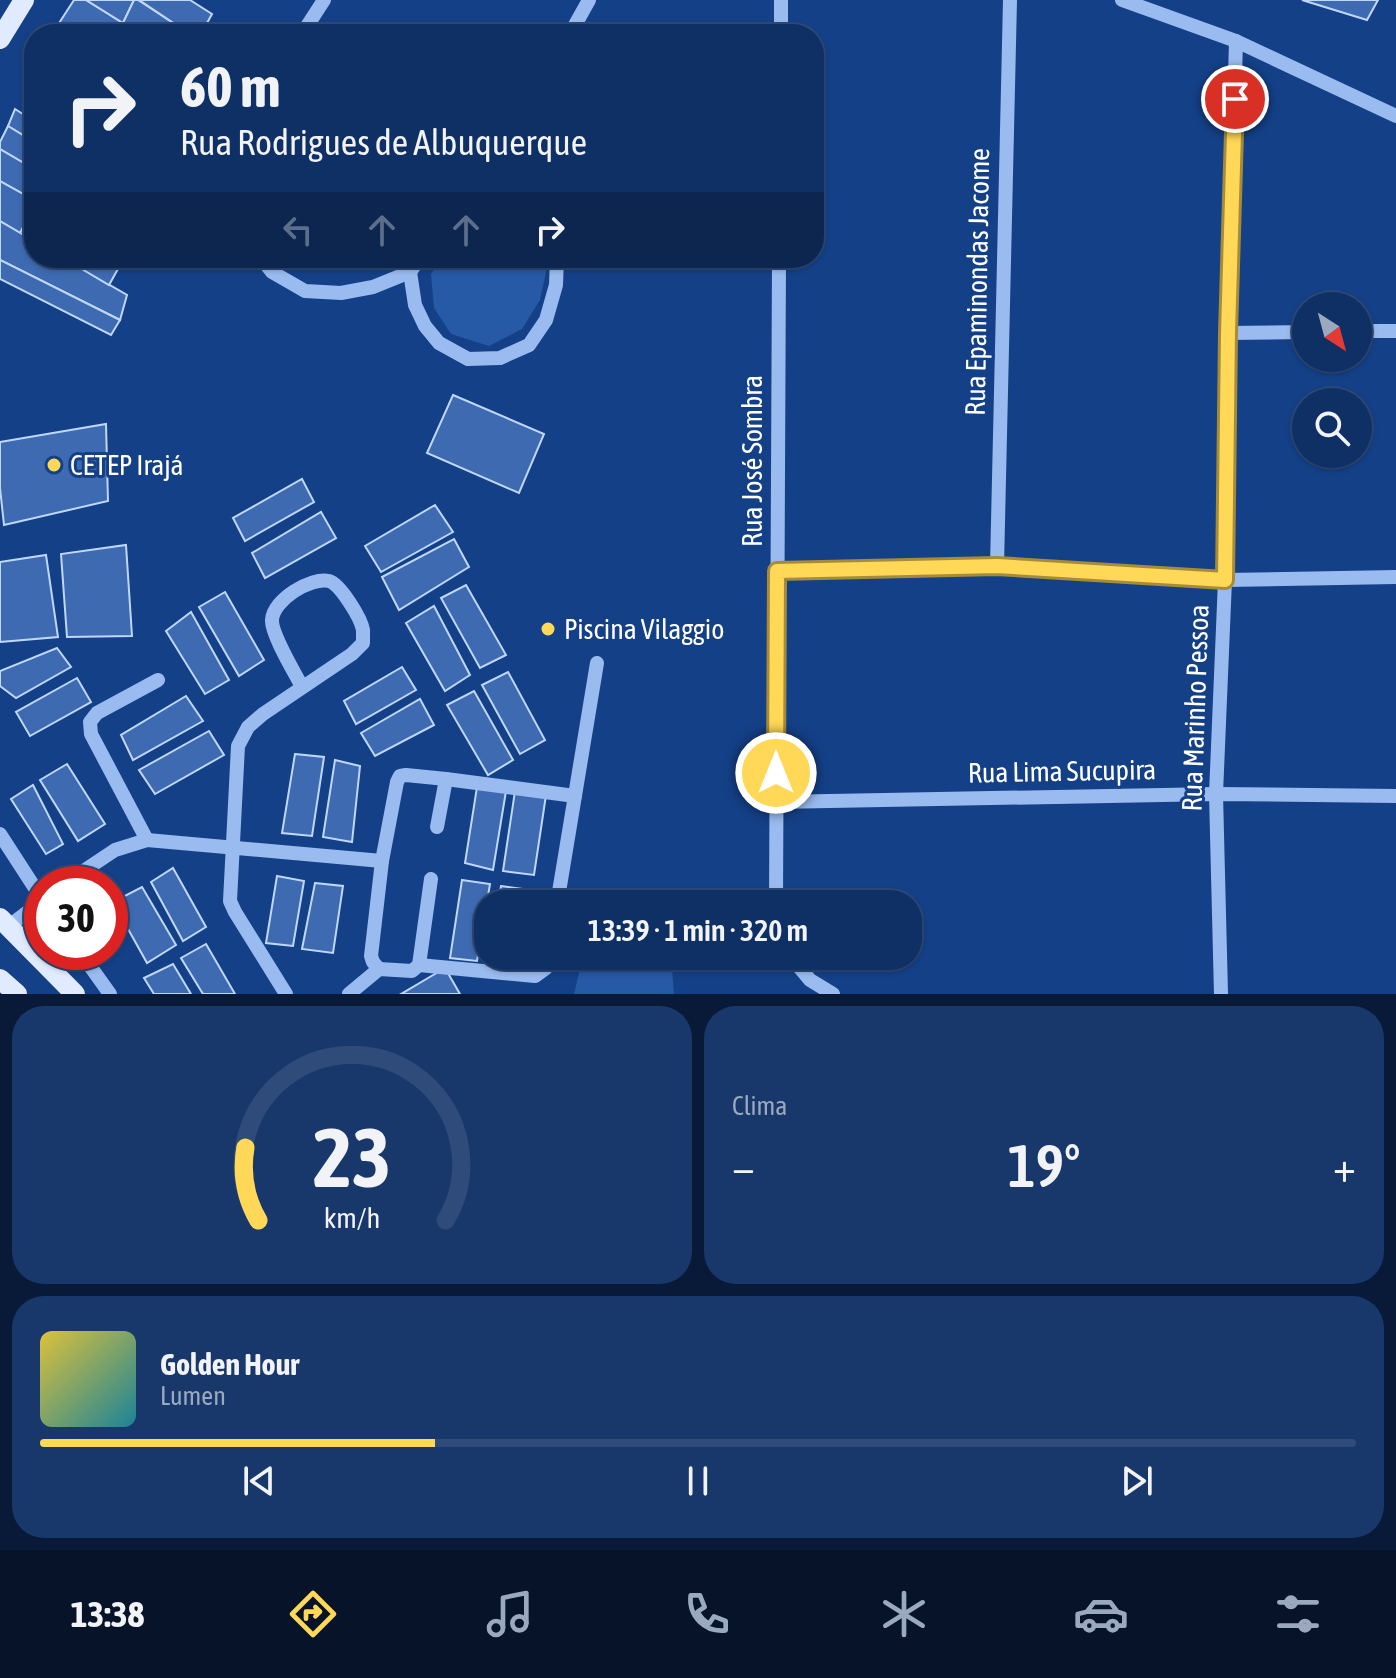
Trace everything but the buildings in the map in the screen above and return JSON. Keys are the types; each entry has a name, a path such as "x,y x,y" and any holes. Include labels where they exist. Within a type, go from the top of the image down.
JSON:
{"main road":[{"path":"0,39 24,0"},
{"path":"4,922 75,994"},
{"path":"0,979 17,994"}],"street":[{"path":"308,24 324,0"},
{"path":"576,24 589,0"},
{"path":"781,0 781,24"},
{"name":"Rua Epaminondas Jacome","path":"997,566 1010,0"},
{"path":"1122,0 1236,41 1396,116"},
{"name":"Rua Marinho Pessoa","path":"1221,994 1216,794 1225,580 1236,41"},
{"path":"269,268 305,291 341,293 373,287 413,268"},
{"path":"410,272 415,305 425,326 439,343 468,359 500,358 529,345 546,320 556,285 557,268"},
{"name":"Rua José Sombra","path":"776,890 779,268"},
{"path":"1372,331 1396,331"},
{"path":"1228,333 1292,332"},
{"path":"777,571 997,566 1225,580 1396,577"},
{"path":"286,994 230,901 238,746 248,727 263,714 352,654 363,643 363,628 342,591 333,582 321,580 300,587 276,606 272,621 275,633 302,687"},
{"path":"559,890 597,663"},
{"path":"147,840 91,734 90,722 97,713 158,680"},
{"path":"379,969 371,956 382,861 400,776 575,796"},
{"path":"437,827 446,779"},
{"name":"Rua Lima Sucupira","path":"776,802 1216,794 1396,796"},
{"path":"0,834 24,872"},
{"path":"91,866 115,850 147,840 382,861"},
{"path":"349,994 379,969 412,971 419,965 431,879"},
{"path":"4,922 24,910"},
{"path":"419,965 535,976 543,970"},
{"path":"93,970 110,994"},
{"path":"802,970 810,980 833,994"}],"shaded area":[{"path":"435,268 547,268 540,300 522,329 489,346 451,334 434,308 431,274"},
{"path":"580,970 672,970 674,994 574,994"}],"place":[{"name":"CETEP Irajá","path":"54,465"},
{"name":"Piscina Vilaggio","path":"548,629"}],"route":[{"path":"776,773 777,571 997,566 1225,580 1235,99"}]}
